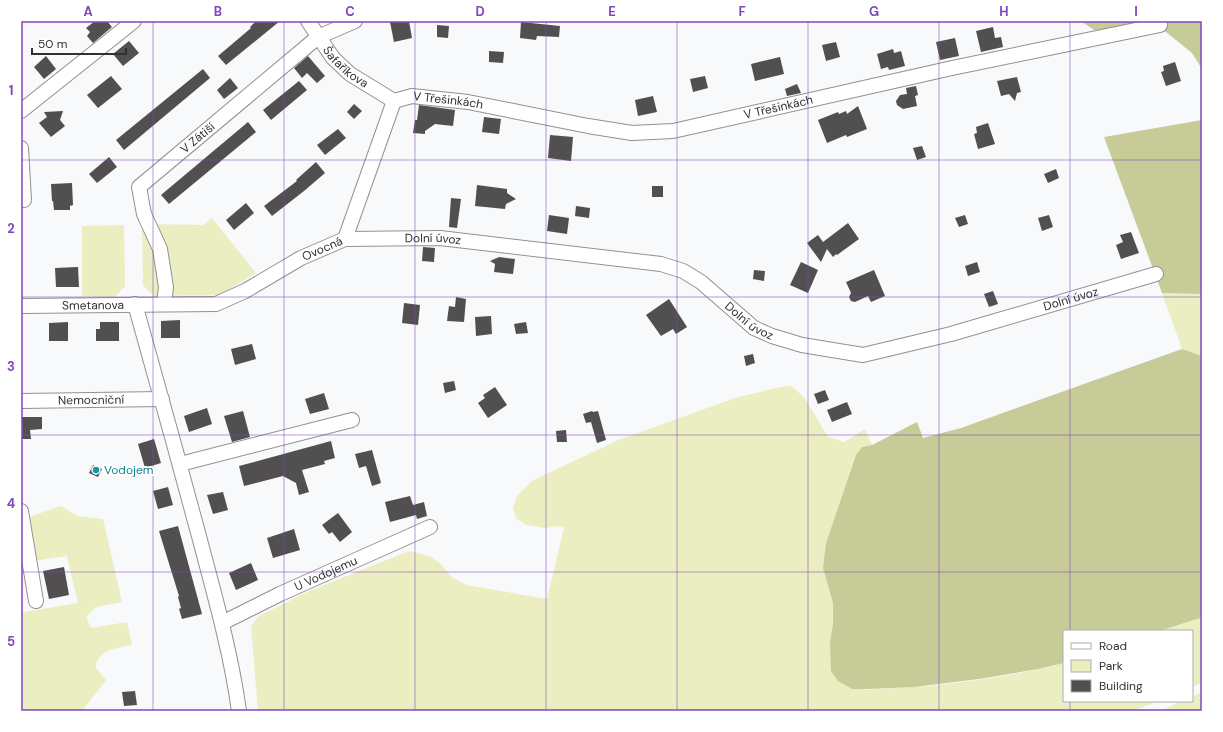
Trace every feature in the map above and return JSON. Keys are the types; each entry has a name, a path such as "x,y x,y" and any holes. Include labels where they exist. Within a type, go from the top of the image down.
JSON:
{"street":[{"path":"21,111 134,21"},
{"name":"Šafaříkova","path":"308,21 333,58 350,74 394,101"},
{"name":"V Zátiší","path":"164,304 166,287 160,249 144,214 139,187 318,37 355,21"},
{"name":"V Třešinkách","path":"394,101 412,96 468,102 588,126 632,133 673,131 952,68 1160,25"},
{"name":"Ovocná","path":"164,304 216,304 245,291 301,258 345,239 394,101"},
{"path":"21,148 24,200"},
{"name":"Dolní úvoz","path":"345,239 440,238 661,264 683,271 700,282 754,328 772,336 802,345 863,355 951,334 1156,274"},
{"path":"135,304 180,464 222,623 239,711"},
{"name":"Smetanova","path":"21,306 164,304"},
{"name":"Nemocniční","path":"21,401 162,399"},
{"path":"180,464 352,420"},
{"path":"21,512 36,601"},
{"name":"U Vodojemu","path":"222,623 280,594 430,527"}],"green space":[{"path":"1081,21 1202,21 1202,69 1192,53 1161,28 1155,30 1094,30"},
{"path":"1202,120 1202,294 1162,293 1104,137"},
{"path":"212,218 256,273 220,295 154,296 143,285 142,224 203,225"},
{"path":"124,225 125,286 114,298 82,296 82,226"},
{"path":"1162,293 1202,294 1202,356 1182,349"},
{"path":"1182,349 1202,356 1202,618 1162,630 1063,630 1063,663 1038,669 979,679 914,687 852,689 838,681 831,671 830,642 833,624 833,603 823,568 826,543 856,455 862,447 872,445 917,422 923,438 961,428"},
{"path":"791,386 804,397 828,437 844,442 865,429 872,445 862,447 856,455 826,543 823,568 833,603 833,624 830,642 843,684 849,687 868,689 937,685 980,680 1063,663 1063,702 1156,702 1138,709 1138,711 258,711 251,627 259,616 307,592 409,551 429,556 440,563 452,577 466,585 547,599 564,528 559,526 545,528 526,525 516,518 513,508 517,496 532,481 616,441 735,398 780,387"},
{"path":"61,506 77,516 103,519 122,602 96,607 86,617 91,628 127,622 132,645 108,651 99,658 96,668 106,680 82,711 21,711 21,604 23,612 78,603 67,556 32,561 26,518"},
{"path":"1202,618 1202,683 1193,687 1193,630 1162,630"},
{"path":"1202,692 1202,711 1160,711 1180,702 1193,702 1193,696"}],"building":[{"path":"95,21 107,21 112,27 93,43 87,36 90,32 86,28"},
{"path":"256,21 280,21 226,65 218,56 251,28 250,27"},
{"path":"409,21 412,38 394,42 390,22"},
{"path":"521,22 560,26 559,37 537,36 536,40 520,38"},
{"path":"437,25 449,26 448,38 437,37"},
{"path":"993,27 995,38 1001,37 1003,47 981,52 976,31"},
{"path":"955,38 959,56 940,60 936,42"},
{"path":"129,41 139,53 123,66 113,54"},
{"path":"836,42 840,57 826,61 822,45"},
{"path":"893,49 894,53 901,51 905,66 889,70 888,67 881,69 877,54"},
{"path":"489,51 504,52 503,63 489,62"},
{"path":"46,56 56,69 44,79 34,67"},
{"path":"308,56 325,76 317,83 307,73 302,78 294,68"},
{"path":"780,57 784,74 755,81 751,64"},
{"path":"1175,62 1181,81 1166,86 1161,72 1164,71 1163,66"},
{"path":"203,69 210,78 124,150 116,140"},
{"path":"111,76 122,89 98,108 87,95"},
{"path":"705,76 708,88 693,92 690,79"},
{"path":"1017,77 1021,92 1017,93 1015,101 1009,94 1001,96 997,81"},
{"path":"230,78 238,88 224,99 217,90"},
{"path":"299,81 307,90 271,120 263,110"},
{"path":"797,84 801,93 787,96 785,89"},
{"path":"916,86 918,95 915,96 917,106 903,109 897,105 896,101 900,95 907,94 906,88"},
{"path":"653,96 657,112 638,116 635,100"},
{"path":"354,104 362,111 354,119 347,112"},
{"path":"419,105 455,110 453,126 435,124 425,131 425,134 413,133"},
{"path":"858,106 867,129 847,137 846,135 827,143 818,120 838,112 839,114 846,111 847,114"},
{"path":"63,111 60,120 65,126 51,137 39,123 47,117 44,112"},
{"path":"484,117 501,119 499,134 482,132"},
{"path":"248,122 256,132 169,204 161,195"},
{"path":"988,123 995,144 978,149 974,134 977,133 976,127"},
{"path":"338,129 346,138 325,155 317,145"},
{"path":"550,135 573,137 571,161 548,158"},
{"path":"922,146 926,157 917,160 913,148"},
{"path":"109,157 117,167 97,183 89,174"},
{"path":"316,162 325,173 272,216 264,206 297,181 296,180"},
{"path":"1056,169 1059,178 1048,183 1044,174"},
{"path":"72,183 73,205 70,206 70,210 54,210 51,184"},
{"path":"477,185 507,189 507,193 516,199 506,204 505,209 475,206"},
{"path":"652,186 663,186 663,197 652,197"},
{"path":"451,198 461,199 457,228 449,227"},
{"path":"246,203 254,213 234,230 226,220"},
{"path":"576,206 590,208 589,218 575,216"},
{"path":"549,215 569,218 567,234 547,231"},
{"path":"965,215 968,224 959,227 955,218"},
{"path":"1049,215 1053,227 1042,231 1038,218"},
{"path":"848,223 859,239 833,257 827,249 821,262 807,243 818,235 823,242"},
{"path":"1131,232 1139,253 1121,259 1116,245 1123,242 1120,235"},
{"path":"423,247 435,248 434,262 422,261"},
{"path":"499,257 515,259 513,274 494,272 495,264 490,261"},
{"path":"801,262 818,270 808,293 790,285"},
{"path":"977,262 980,272 968,276 965,266"},
{"path":"78,267 79,287 56,287 55,268"},
{"path":"754,270 765,271 764,281 753,279"},
{"path":"874,270 885,296 871,302 868,296 855,302 851,301 849,297 851,293 846,282"},
{"path":"993,291 998,304 989,307 984,294"},
{"path":"456,297 466,299 464,322 447,321 449,306 455,307"},
{"path":"669,299 687,327 676,334 673,329 661,336 646,315"},
{"path":"404,303 420,305 418,325 402,323"},
{"path":"491,316 492,334 476,336 475,317"},
{"path":"180,320 180,338 161,338 161,321"},
{"path":"68,322 68,341 49,341 49,323"},
{"path":"100,322 119,322 119,341 96,341 96,329 100,329"},
{"path":"526,322 528,333 516,334 514,324"},
{"path":"252,344 256,359 235,365 231,349"},
{"path":"753,354 755,363 746,366 744,356"},
{"path":"454,381 456,390 445,393 443,383"},
{"path":"495,387 507,405 488,418 478,403 485,398 483,395"},
{"path":"825,390 829,400 818,404 814,394"},
{"path":"324,393 329,409 310,414 305,399"},
{"path":"847,402 852,414 832,422 827,410"},
{"path":"207,408 212,424 189,432 184,416"},
{"path":"243,411 250,437 232,442 224,416"},
{"path":"598,411 606,440 597,443 591,422 586,423 583,414"},
{"path":"21,417 42,417 42,429 30,430 31,439 21,439"},
{"path":"566,430 567,442 557,442 556,431"},
{"path":"154,439 161,463 145,468 138,444"},
{"path":"331,441 335,458 324,461 325,464 302,470 309,492 299,495 296,483 283,476 244,486 239,466"},
{"path":"372,450 381,483 372,486 366,466 359,468 355,454"},
{"name":"Vodojem","path":"93,465 102,469 98,477 89,473"},
{"path":"168,487 173,505 158,509 153,491"},
{"path":"223,492 228,510 213,514 207,495"},
{"path":"410,496 413,505 424,502 427,516 417,519 416,515 390,522 385,502"},
{"path":"338,513 352,532 340,542 332,532 329,534 322,525"},
{"path":"178,526 202,614 182,619 179,609 181,608 179,596 159,531"},
{"path":"294,529 300,550 273,558 267,538"},
{"path":"251,563 258,580 236,590 229,573"},
{"path":"64,567 69,595 49,599 43,571"},
{"path":"135,691 137,705 124,706 122,692"}],"place":[{"name":"Vodojem","path":"96,470"}]}
